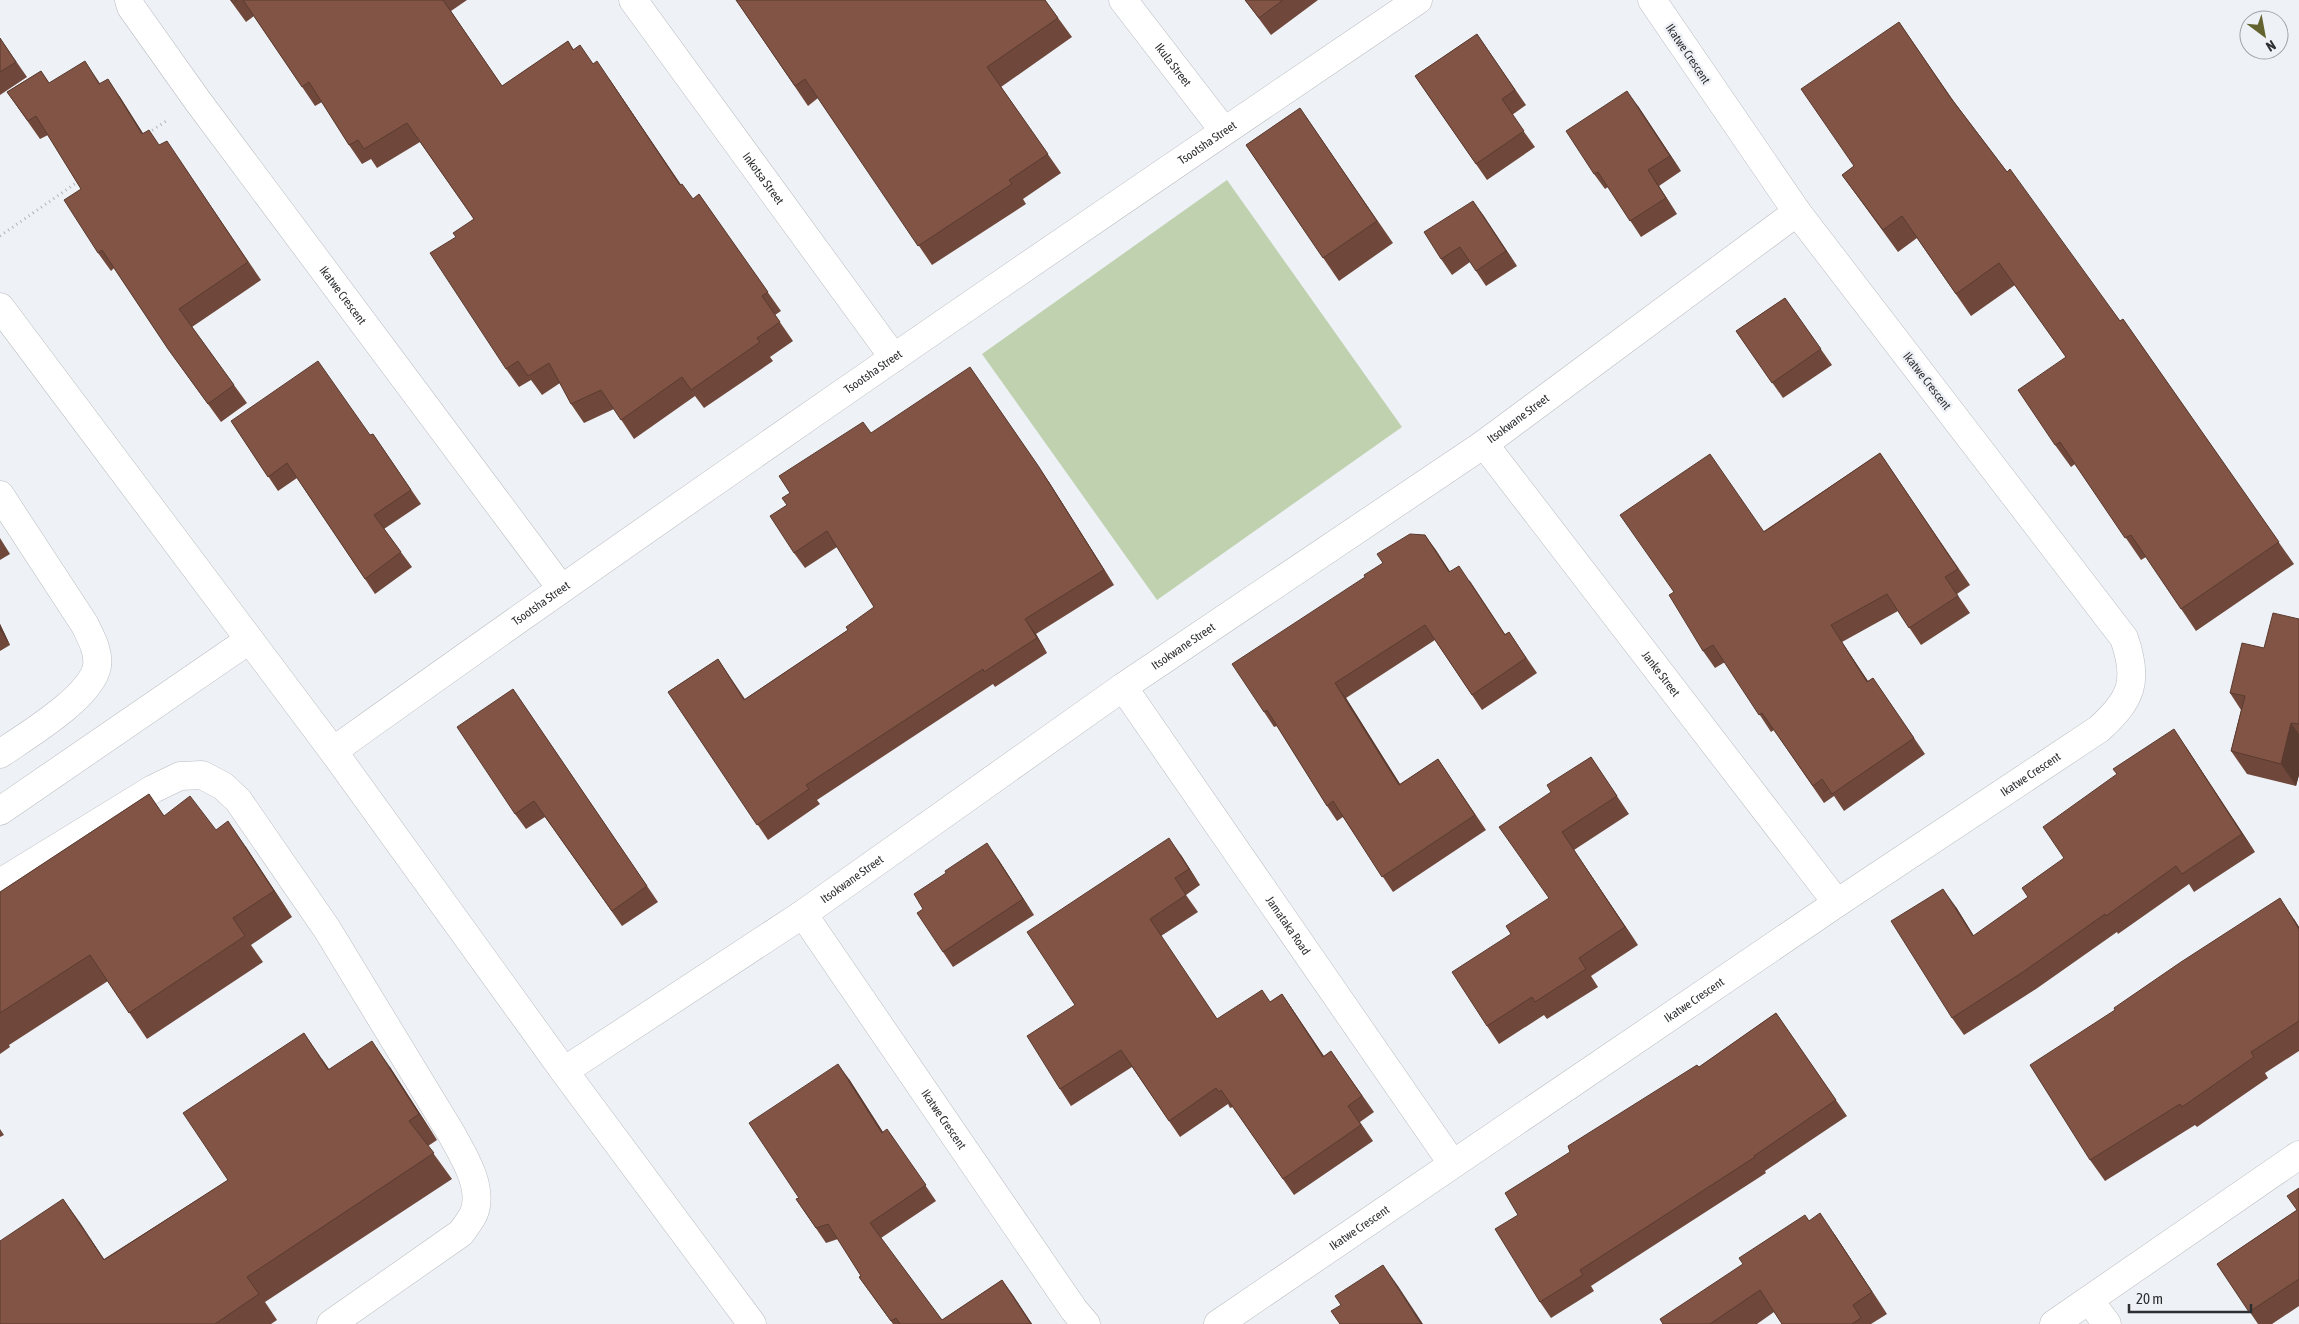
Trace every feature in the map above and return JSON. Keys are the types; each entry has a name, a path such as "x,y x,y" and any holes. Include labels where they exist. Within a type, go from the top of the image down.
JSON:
{"street":[{"name":"Ikatwe Crescent","path":"129,0 131,7 197,100 561,588"},
{"name":"Inkotsa Street","path":"633,0 894,358"},
{"name":"Ikula Street","path":"1123,0 1224,131"},
{"name":"Tsootsha Street","path":"333,751 561,588 1224,131 1418,0"},
{"name":"Ikatwe Crescent","path":"1218,1324 1452,1163 2099,729 2118,712 2130,687 2132,662 2124,638 1796,212 1652,0"},
{"name":"Itsokwane Street","path":"564,1071 803,914 1123,687 1484,444 1796,212"},
{"path":"0,307 333,751 564,1071 752,1324"},
{"name":"Janke Street","path":"1484,444 1837,903"},
{"path":"0,495 85,625 95,648 97,666 89,682 66,708 0,754"},
{"path":"0,811 249,640"},
{"name":"Jamataka Road","path":"1123,687 1452,1163"},
{"path":"0,883 152,789 180,776 202,775 223,786 238,800 327,929 451,1133 468,1164 476,1192 474,1213 461,1233 331,1324"},
{"name":"Ikatwe Crescent","path":"803,914 1074,1310 1086,1324"},
{"path":"2054,1324 2299,1155"},
{"path":"2089,1300 2107,1324"}],"path":[{"path":"148,134 197,100"},
{"path":"0,236 82,179"}],"green space":[{"path":"1227,180 1402,427 1157,600 982,354"}],"building":[{"path":"243,0 443,0 502,86 568,41 573,50 580,45 593,64 597,61 680,185 682,184 693,199 699,194 768,292 762,296 780,322 757,338 760,342 691,390 682,377 621,420 601,390 571,404 549,363 528,376 518,361 506,369 430,253 456,237 453,233 474,219 407,123 364,149 358,140 349,145 309,82 302,87"},
{"path":"736,0 1045,0 1058,18 987,67 1048,154 1009,180 1012,184 918,246 805,79 795,86"},
{"path":"1245,0 1283,0 1259,18"},
{"path":"1899,22 1950,97 2007,172 2010,169 2120,321 2123,319 2279,542 2181,609 2131,535 2125,538 2060,442 2055,445 2018,390 2066,357 1999,263 1956,294 1902,216 1883,230 1842,175 1854,166 1801,89"},
{"path":"1477,34 1515,90 1502,99 1524,131 1476,164 1415,76"},
{"path":"0,38 16,62 0,72"},
{"path":"85,61 99,84 108,79 142,134 149,130 159,145 167,141 248,262 179,309 234,385 208,404 168,349 102,250 98,253 64,200 81,189 36,116 28,121 7,92 41,71 49,83"},
{"path":"1627,91 1670,156 1648,170 1666,198 1630,221 1598,172 1594,174 1566,131"},
{"path":"1300,108 1377,221 1323,258 1246,145"},
{"path":"1473,201 1506,251 1476,271 1460,247 1441,259 1424,232"},
{"path":"1785,298 1821,349 1772,383 1736,331"},
{"path":"318,361 370,435 373,434 411,490 374,515 401,552 365,579 287,463 268,477 231,421"},
{"path":"970,367 1039,467 1104,570 1025,619 1037,638 984,672 983,669 806,785 809,789 757,825 668,692 718,659 744,700 848,630 846,627 874,607 827,531 794,553 770,516 787,505 782,498 790,493 779,476 863,422 871,433"},
{"path":"1880,453 1958,569 1945,577 1958,596 1909,628 1887,594 1831,625 1867,682 1873,678 1914,738 1832,794 1822,779 1813,786 1762,713 1759,715 1713,645 1703,651 1669,595 1674,592 1620,515 1710,454 1764,532"},
{"path":"1410,534 1425,535 1449,572 1459,566 1505,635 1509,632 1526,658 1472,695 1425,625 1335,683 1399,785 1438,759 1475,815 1382,877 1333,801 1327,806 1267,710 1264,712 1232,664 1365,577 1364,575 1383,563 1377,554"},
{"path":"2273,613 2299,619 2299,724 2291,723 2281,764 2231,751 2245,696 2230,693 2242,643 2264,648"},
{"path":"513,689 647,886 612,911 534,801 515,814 457,727"},
{"path":"2174,729 2242,834 2182,874 2176,866 2106,916 2105,914 2023,972 1952,1018 1891,921 1943,889 1973,936 2028,897 2022,888 2064,858 2043,827 2117,774 2113,769"},
{"path":"1591,757 1617,796 1562,832 1625,927 1579,958 1586,969 1535,1002 1532,997 1487,1026 1452,972 1511,934 1506,926 1549,898 1499,827 1551,792 1547,785"},
{"path":"149,794 164,816 190,796 216,830 228,821 274,891 233,918 245,936 129,1013 90,955 0,1013 0,892"},
{"path":"1169,838 1189,869 1175,878 1186,895 1150,919 1217,1019 1262,990 1270,1002 1282,994 1323,1057 1331,1051 1362,1096 1348,1106 1361,1125 1283,1179 1221,1090 1219,1092 1216,1088 1169,1121 1121,1050 1060,1089 1027,1036 1075,1005 1027,932"},
{"path":"987,843 1023,899 943,952 917,913 923,909 914,894"},
{"path":"2280,898 2299,929 2299,1021 2251,1052 2254,1057 2182,1107 2180,1104 2090,1160 2030,1065 2115,1010 2114,1008 2181,962"},
{"path":"1776,1013 1836,1100 1755,1157 1580,1270 1583,1275 1540,1302 1495,1229 1518,1215 1505,1193 1570,1152 1568,1146 1697,1065 1699,1067"},
{"path":"304,1033 328,1070 372,1041 419,1114 409,1121 434,1153 247,1277 259,1294 215,1324 0,1324 0,1241 63,1199 104,1260 228,1180 183,1113"},
{"path":"838,1064 882,1133 887,1129 926,1185 870,1223 942,1320 1002,1280 1031,1324 900,1324 896,1318 891,1321 859,1277 861,1276 828,1224 816,1228 796,1199 799,1198 749,1123"},
{"path":"2299,1188 2299,1279 2249,1312 2217,1264 2297,1210 2287,1196"},
{"path":"1820,1213 1872,1292 1853,1305 1861,1318 1852,1324 1782,1324 1760,1290 1710,1324 1663,1324 1660,1319 1743,1264 1739,1258 1805,1215 1809,1221"},
{"path":"1383,1265 1421,1324 1340,1324 1331,1311 1341,1305 1335,1296"}]}
